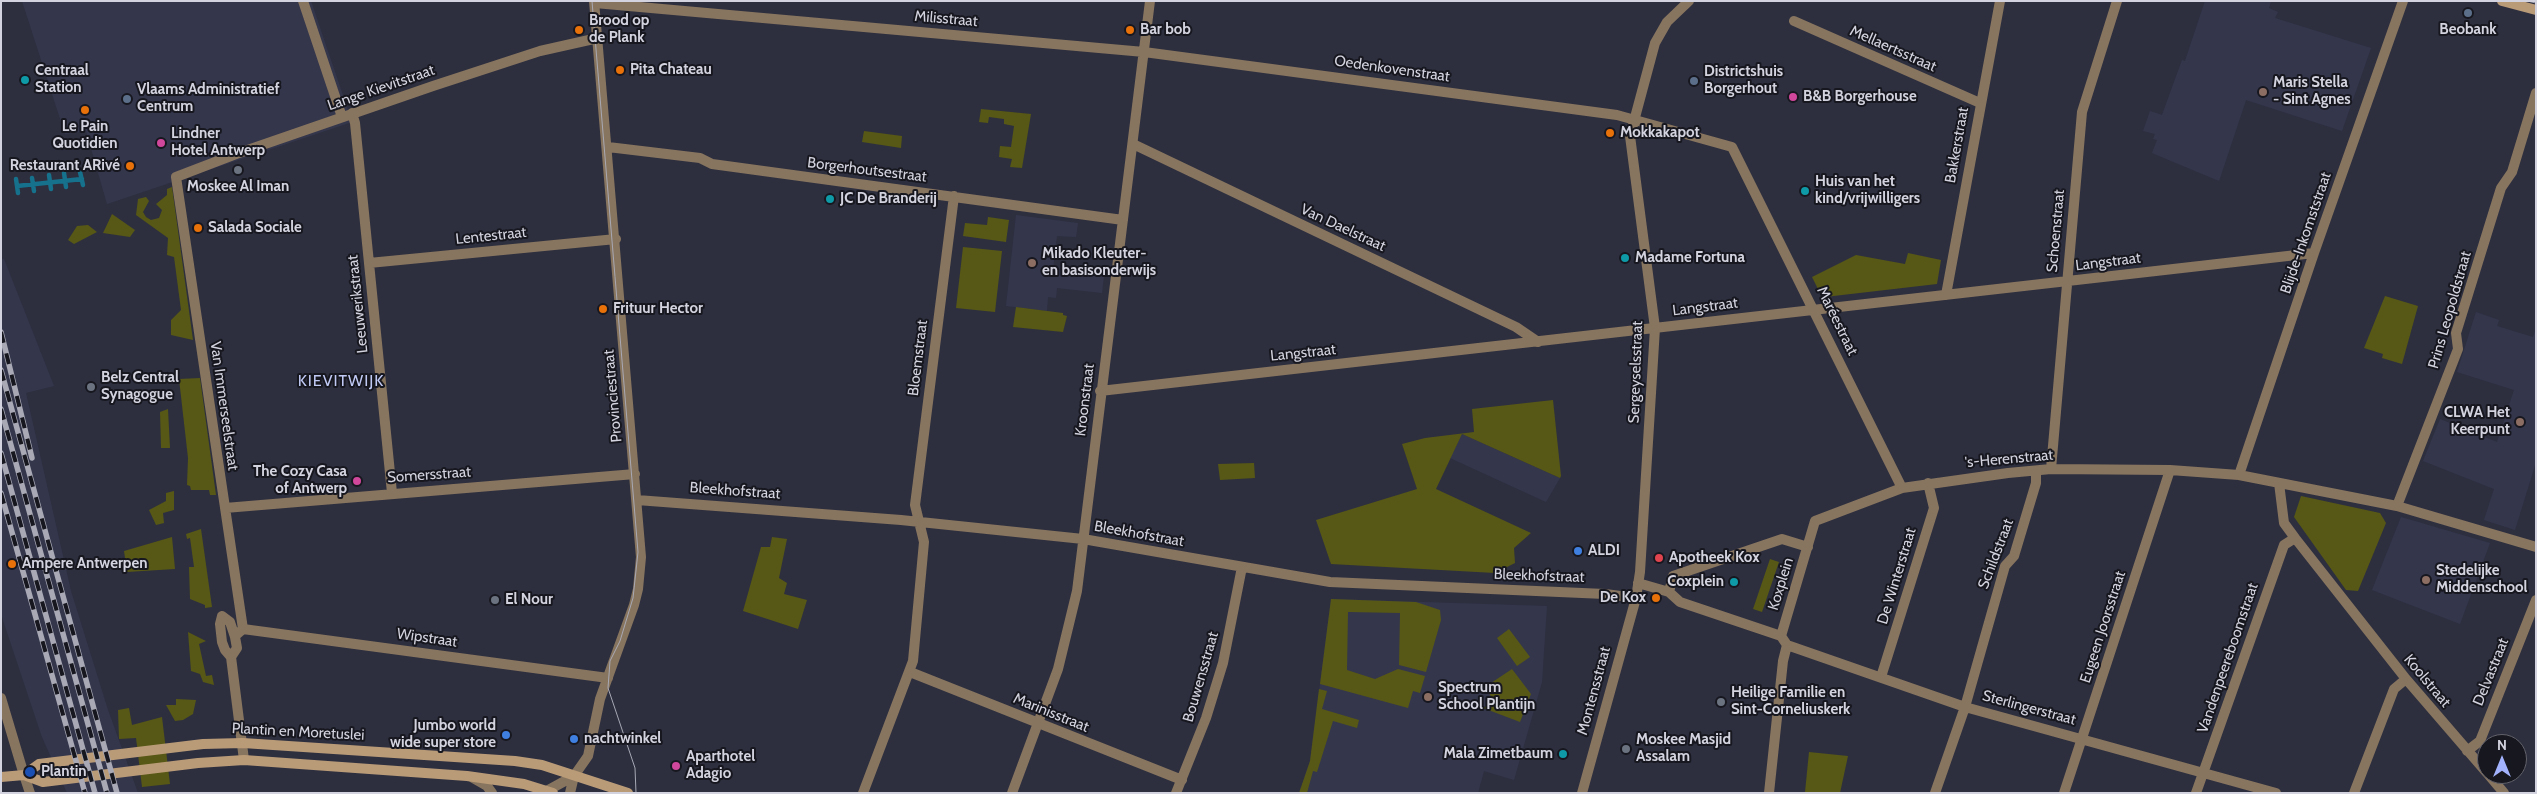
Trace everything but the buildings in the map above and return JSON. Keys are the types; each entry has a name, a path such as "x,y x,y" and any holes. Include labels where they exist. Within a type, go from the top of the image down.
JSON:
{"main road":[{"path":"2502,1 2536,10"},
{"name":"Plantin en Moretuslei","path":"24,775 38,764 203,744 243,743 515,761 542,765 628,793"},
{"name":"Plantin en Moretuslei","path":"1,777 24,775 43,782 198,763 244,760 467,776 524,784 547,792"}],"street":[{"name":"Leeuwerikstraat","path":"303,1 347,115 355,123 392,493"},
{"name":"Kroonstraat","path":"1012,793 1058,669 1071,621 1083,539 1150,1"},
{"name":"Sergeyselsstraat","path":"1636,598 1655,328 1630,136 1655,43 1670,18 1689,1"},
{"name":"Bakkerstraat","path":"1946,295 2000,1"},
{"name":"Schoenstraat","path":"2051,469 2082,112 2116,1"},
{"name":"Blijde-Inkomststraat","path":"2239,475 2314,253 2403,1"},
{"name":"Milisstraat","path":"594,2 1144,52"},
{"name":"Provinciestraat","path":"574,776 588,756 608,678 623,640 638,590 641,557 616,239 594,2"},
{"name":"Mellaertsstraat","path":"1794,21 1980,103"},
{"name":"Lange Kievitstraat","path":"176,177 347,115 540,51 598,38"},
{"name":"Oedenkovenstraat","path":"1144,52 1608,114 1732,146 1744,168"},
{"name":"Prins Leopoldstraat","path":"2397,506 2458,349 2456,333 2501,188 2512,172 2536,93"},
{"name":"Van Daelstraat","path":"1132,144 1516,327 1538,342"},
{"name":"Borgerhoutsestraat","path":"608,147 700,158 712,164 1123,220"},
{"name":"Maréestraat","path":"1744,168 1902,488"},
{"name":"Van Immerseelstraat","path":"176,177 225,508 239,632 237,648 231,657"},
{"name":"Bloemstraat","path":"863,793 913,661 924,542 915,505 954,196"},
{"name":"Lentestraat","path":"369,263 616,239"},
{"name":"Langstraat","path":"1100,391 2314,253"},
{"name":"'s-Herenstraat","path":"1808,547 1815,521 1902,488 1928,483 2051,469 2170,470 2239,475 2397,506 2536,547"},
{"name":"Schildstraat","path":"1936,793 1965,707 2005,566 2014,556 2036,483 2036,470"},
{"name":"Eugeen Joorsstraat","path":"2064,793 2170,470"},
{"name":"Somersstraat","path":"225,508 635,474"},
{"name":"De Winterstraat","path":"1881,677 1934,508 1928,483"},
{"name":"Koolstraat","path":"2279,483 2284,523 2347,606 2477,762"},
{"name":"Bleekhofstraat","path":"637,500 752,507 1083,539 1330,582 1605,594 1636,598"},
{"name":"Vandenpeereboomstraat","path":"2196,793 2284,545 2295,538"},
{"name":"Koxplein","path":"1638,583 1669,592 1680,602 1781,636 1808,547 1782,539 1673,576 1669,592"},
{"name":"Bouwensstraat","path":"1176,793 1206,718 1223,663 1242,567"},
{"name":"Montensstraat","path":"1582,793 1636,598"},
{"name":"Delvastraat","path":"2468,751 2480,741 2536,600"},
{"name":"Van Immerseelstraat","path":"239,632 222,616 220,624 222,642 225,650 231,657 244,760"},
{"name":"Wipstraat","path":"239,632 608,678"},
{"path":"1769,793 1782,661 1787,645 1781,636"},
{"name":"Sterlingerstraat","path":"1787,645 1965,707 2276,793"},
{"name":"Marinisstraat","path":"910,672 1182,780"},
{"path":"2354,793 2394,689 2406,679"},
{"path":"1,698 30,793"},
{"path":"467,776 478,780 492,793"},
{"path":"570,793 574,776"},
{"name":"Plantin en Moretuslei","path":"547,792 574,776"}],"shaded area":[{"path":"22,1 311,1 352,122 107,204 86,131 65,134"},
{"name":"Maris Stella - Sint Agnes","path":"2205,1 2271,1 2269,8 2278,12 2275,18 2371,48 2342,131 2246,100 2219,181 2152,153 2157,140 2153,139 2155,134 2143,131 2150,111 2162,115 2182,60 2185,61"},
{"path":"981,109 1031,114 1022,168 1010,167 1012,159 999,157 1000,146 1011,147 1014,126 1004,124 1004,119 989,117 988,123 979,122"},
{"path":"864,131 902,136 901,148 862,142"},
{"path":"172,187 193,340 171,335 171,320 181,310 174,257 167,255 168,238 136,215 138,199 146,197 149,201 143,212 146,217 151,220 159,218 162,210 156,204 167,195 167,189"},
{"path":"112,214 135,230 130,237 103,233"},
{"name":"Mikado Kleuter- en basisonderwijs","path":"1016,215 1078,223 1076,237 1057,236 1053,269 1104,276 1102,293 1057,288 1056,298 1048,297 1047,311 1006,306"},
{"path":"988,217 1009,220 1006,242 963,236 965,223 987,225"},
{"path":"88,225 97,232 74,244 68,240 77,226"},
{"path":"963,247 1002,251 995,312 956,308"},
{"path":"1908,253 1941,260 1937,284 1825,297 1821,295 1812,277 1856,255 1905,264"},
{"path":"4,259 54,386 26,393 71,591 108,710 138,793 67,793 42,737 1,614 1,260"},
{"path":"2385,296 2418,306 2402,364 2382,358 2383,354 2364,348"},
{"path":"1016,307 1063,313 1063,315 1067,316 1063,332 1013,327"},
{"name":"CLWA Het Keerpunt","path":"2476,312 2499,320 2497,326 2533,337 2536,329 2536,462 2515,530 2484,520 2494,489 2423,461 2440,419 2497,442 2514,390 2457,372"},
{"path":"200,378 216,495 210,495 209,490 191,490 190,486 187,485 188,458 179,379"},
{"path":"1553,400 1560,478 1462,434 1436,489 1531,533 1514,548 1515,563 1495,573 1331,564 1316,520 1417,489 1402,444 1425,438 1474,432 1472,409"},
{"path":"168,409 170,448 161,448 160,412"},
{"path":"1462,434 1560,478 1546,502 1450,458"},
{"path":"1254,463 1255,478 1220,480 1218,464"},
{"path":"174,491 174,510 163,513 164,523 156,525 149,510 166,501 166,493"},
{"path":"2301,496 2380,513 2386,523 2358,591 2346,590 2294,517"},
{"name":"Stedelijke Middenschool","path":"2401,517 2490,543 2460,624 2372,590"},
{"path":"201,529 212,607 205,608 205,605 190,599 189,567 194,567 190,538 187,539 186,534"},
{"path":"172,537 175,569 127,572 124,551"},
{"path":"772,537 787,539 779,578 787,583 784,594 807,600 798,629 743,611 761,547 770,547"},
{"path":"1770,559 1779,562 1762,612 1753,609"},
{"name":"Spectrum School Plantijn","path":"1331,599 1547,606 1542,682 1514,780 1484,771 1478,793 1299,793 1310,761"},
{"path":"1331,599 1416,602 1440,610 1441,620 1426,672 1399,665 1400,613 1348,612 1347,670 1375,679 1398,669 1425,676 1420,693 1413,691 1408,708 1320,684"},
{"path":"1509,629 1530,657 1517,666 1497,638"},
{"path":"188,632 206,641 199,644 206,676 212,675 214,685 203,682 200,674 191,671"},
{"path":"1512,669 1531,694 1520,722 1483,708 1494,701 1485,687"},
{"path":"1319,689 1327,691 1322,709 1359,720 1357,728 1333,721 1317,772 1313,771 1307,793 1299,793 1310,761"},
{"path":"176,699 196,700 193,714 183,720 175,721 166,705 176,705"},
{"path":"129,708 132,725 162,717 170,784 142,787 136,738 119,739 118,710"},
{"path":"1809,752 1848,756 1840,793 1805,792"}],"waterway":[{"path":"80,172 83,185"},
{"path":"64,173 66,187"},
{"path":"49,175 51,189"},
{"path":"32,178 34,191"},
{"path":"16,179 18,193"},
{"path":"17,186 82,179"}],"tram line":[{"path":"592,1 638,552 633,598 620,641 610,661 608,688 635,768 636,793"},
{"path":"2527,1 2536,3"}],"railway":[{"path":"1,332 32,458"},
{"path":"1,370 117,793"},
{"path":"1,409 107,793"},
{"path":"1,453 95,793"},
{"path":"1,493 85,793"}],"place":[{"name":"Beobank","path":"2468,13"},
{"name":"Brood op de Plank","path":"579,30"},
{"name":"Bar bob","path":"1130,30"},
{"name":"Pita Chateau","path":"620,70"},
{"name":"Centraal Station","path":"25,80"},
{"name":"Districtshuis Borgerhout","path":"1694,81"},
{"name":"Maris Stella - Sint Agnes","path":"2263,92"},
{"name":"B&B Borgerhouse","path":"1793,97"},
{"name":"Vlaams Administratief Centrum","path":"127,99"},
{"name":"Le Pain Quotidien","path":"85,110"},
{"name":"Mokkakapot","path":"1610,133"},
{"name":"Lindner Hotel Antwerp","path":"161,143"},
{"name":"Restaurant ARivé","path":"130,166"},
{"name":"Moskee Al Iman","path":"238,170"},
{"name":"Huis van het kind/vrijwilligers","path":"1805,191"},
{"name":"JC De Branderij","path":"830,199"},
{"name":"Salada Sociale","path":"198,228"},
{"name":"Madame Fortuna","path":"1625,258"},
{"name":"Mikado Kleuter- en basisonderwijs","path":"1032,263"},
{"name":"Frituur Hector","path":"603,309"},
{"name":"Belz Central Synagogue","path":"91,387"},
{"name":"CLWA Het Keerpunt","path":"2520,422"},
{"name":"The Cozy Casa of Antwerp","path":"357,481"},
{"name":"ALDI","path":"1578,551"},
{"name":"Apotheek Kox","path":"1659,558"},
{"name":"Ampere Antwerpen","path":"12,564"},
{"name":"Stedelijke Middenschool","path":"2426,580"},
{"name":"Coxplein","path":"1734,582"},
{"name":"De Kox","path":"1656,598"},
{"name":"El Nour","path":"495,600"},
{"name":"Spectrum School Plantijn","path":"1428,697"},
{"name":"Heilige Familie en Sint-Corneliuskerk","path":"1721,702"},
{"name":"Jumbo world wide super store","path":"506,735"},
{"name":"nachtwinkel","path":"574,739"},
{"name":"Moskee Masjid Assalam","path":"1626,749"},
{"name":"Mala Zimetbaum","path":"1563,754"},
{"name":"Aparthotel Adagio","path":"676,766"},
{"name":"Plantin","path":"30,772"}],"district":[{"name":"KIEVITWIJK","path":"341,381"}]}
